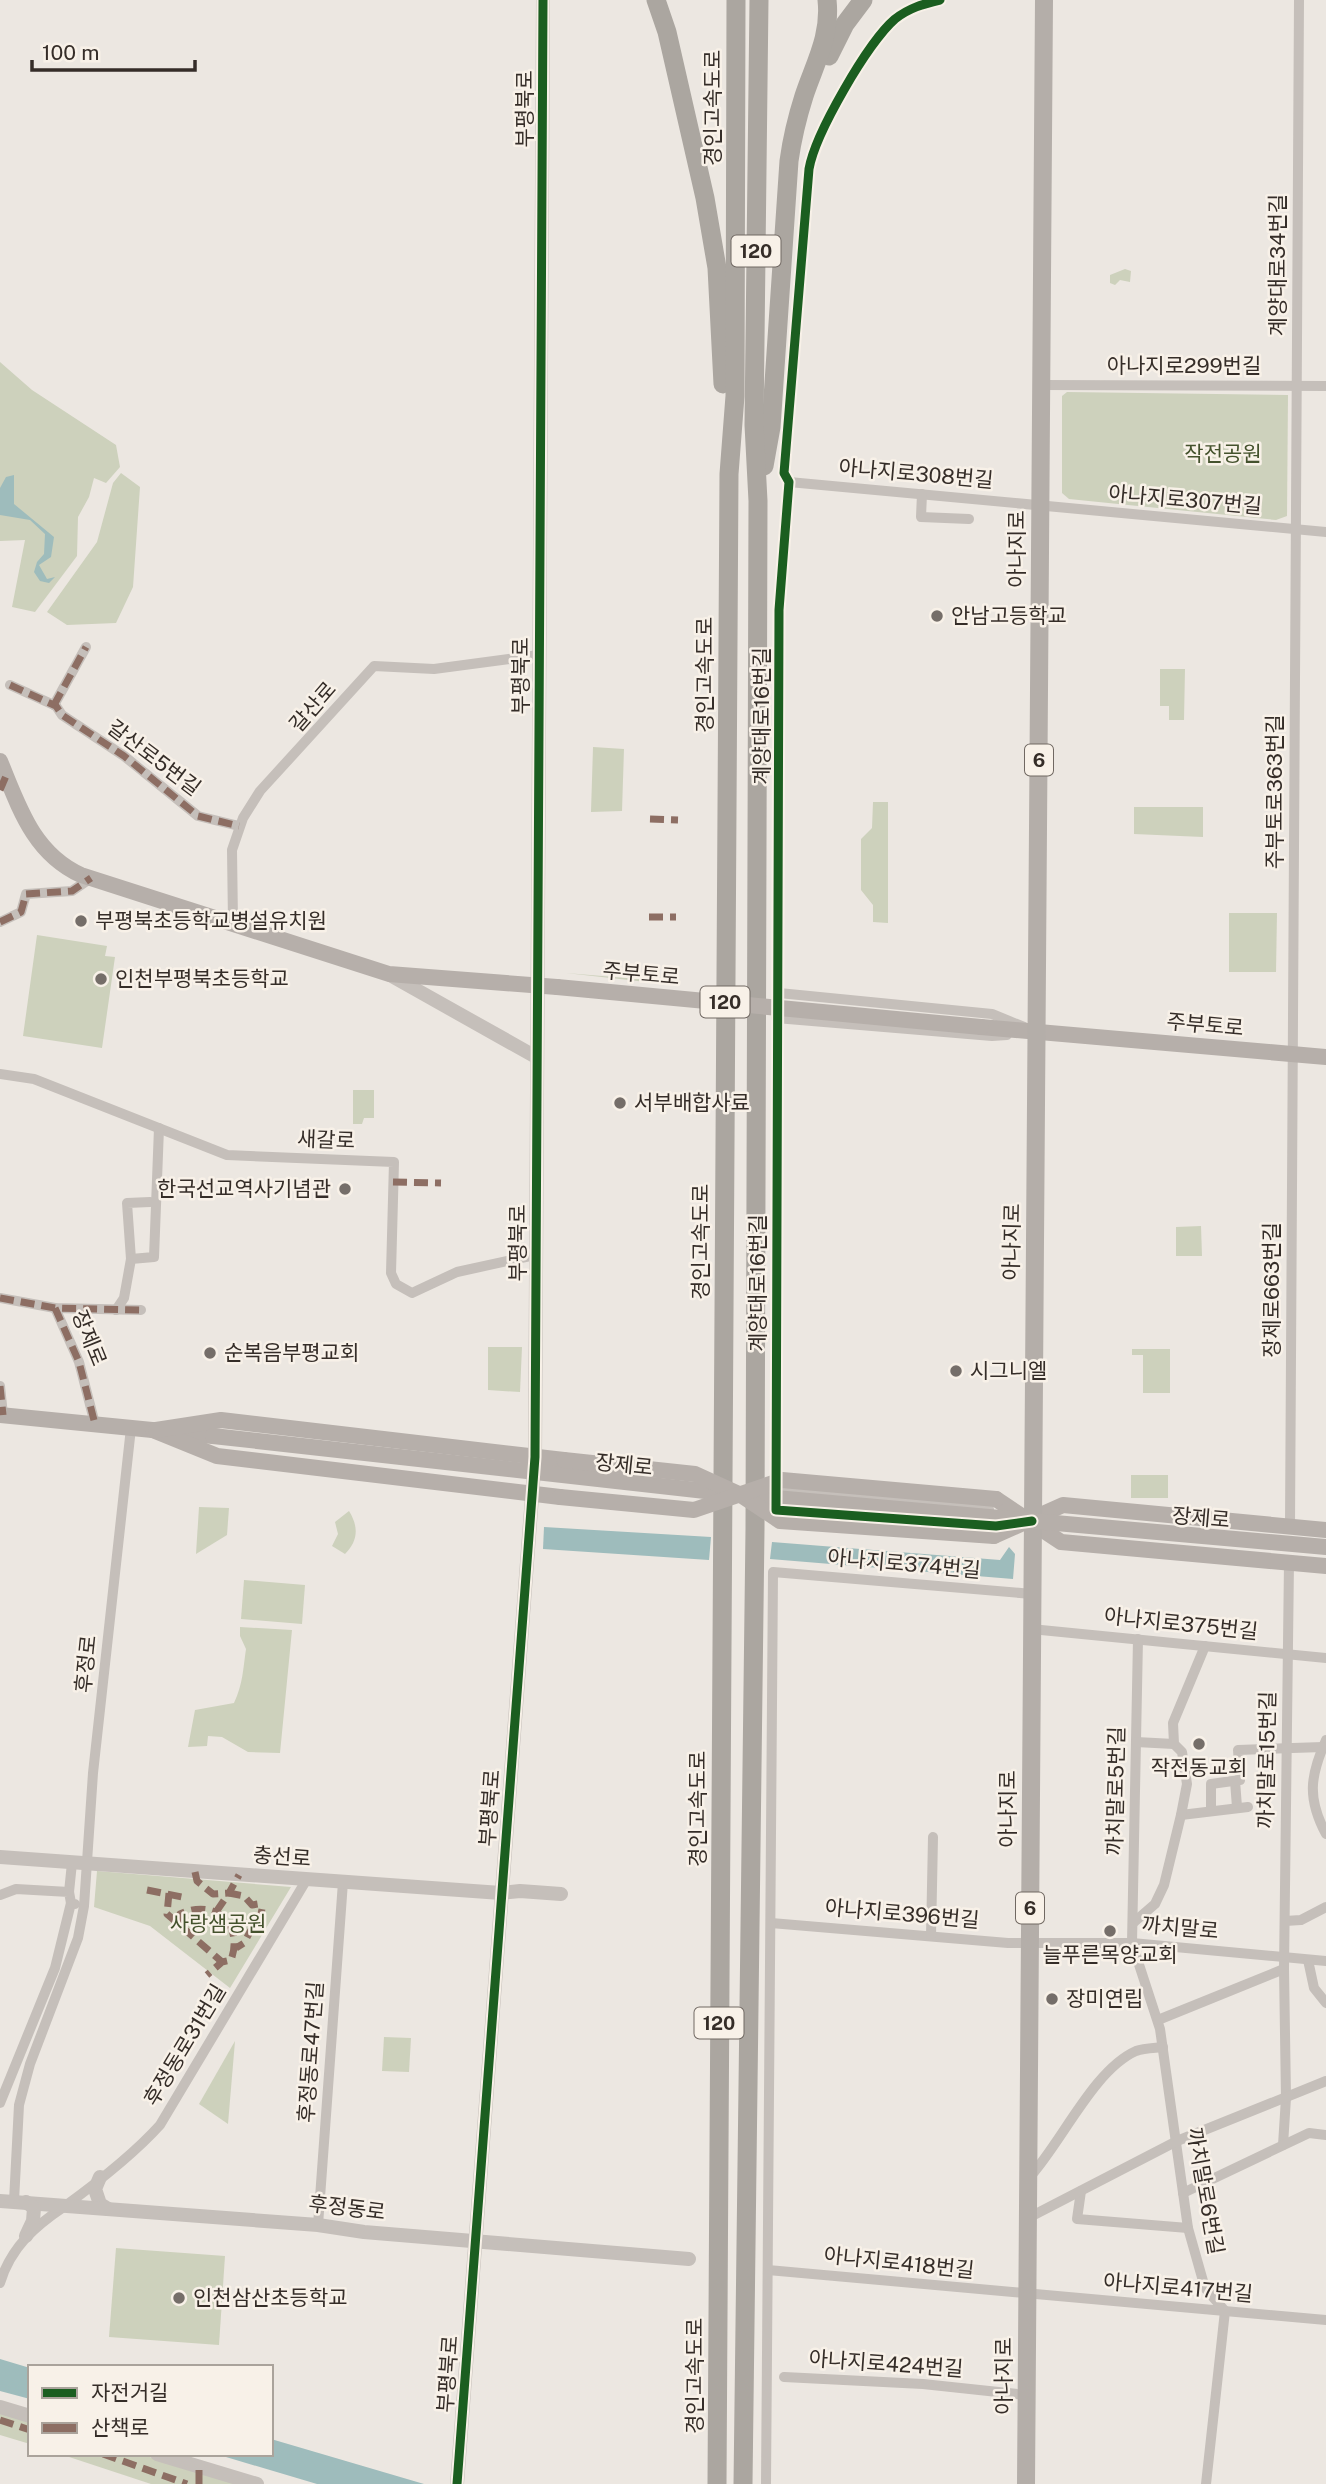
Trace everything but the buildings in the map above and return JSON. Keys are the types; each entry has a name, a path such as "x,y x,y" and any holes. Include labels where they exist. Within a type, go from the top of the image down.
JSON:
{"highway":[{"path":"656,0 667,32 703,185 717,268 729,474"},
{"name":"경인고속도로","path":"717,2484 729,474 735,396 736,0"},
{"name":"120","path":"743,2484 755,1529 758,501 754,425 759,0"},
{"path":"758,501 771,427 789,161 804,95 825,43 829,19 827,0"},
{"path":"804,95 818,78 845,24 863,0"}],"main road":[{"name":"아나지로","path":"1026,2484 1044,0"},
{"name":"주부토로","path":"0,761 2,782 42,848 65,868 389,974 537,985 1326,1057"},
{"name":"장제로","path":"1,1415 741,1495 1326,1547"},
{"name":"장제로","path":"153,1430 221,1420 695,1474 741,1495 780,1521 994,1536 1063,1505 1326,1530"},
{"name":"장제로","path":"153,1430 217,1456 560,1497 694,1510 782,1480 996,1499 1062,1542 1326,1566"}],"street":[{"name":"부평북로","path":"457,2484 535,1457 543,0"},
{"name":"계양대로16번길","path":"776,1489 779,610 789,482 784,473 811,157 832,113 884,31 913,8 940,0"},
{"name":"계양대로34번길","path":"1296,530 1298,0"},
{"name":"아나지로299번길","path":"1041,385 1326,386"},
{"name":"아나지로308번길","path":"789,482 1041,505"},
{"path":"922,494 921,517 969,519"},
{"name":"아나지로307번길","path":"1041,505 1326,531"},
{"name":"주부토로363번길","path":"1293,1054 1296,530"},
{"path":"54,705 86,647"},
{"name":"갈산로","path":"233,922 232,850 239,825 260,791 374,666 434,670 539,655"},
{"name":"갈산로5번길","path":"10,685 54,705 62,715 124,755 198,816 239,825"},
{"path":"0,922 21,912 26,894 72,891 91,878"},
{"path":"389,974 536,1057"},
{"path":"779,993 992,1014 1037,1032"},
{"path":"799,1020 790,1008 801,995"},
{"path":"776,1018 992,1036 1037,1032"},
{"name":"장제로663번길","path":"1290,1526 1293,1054"},
{"name":"새갈로","path":"0,1074 34,1079 227,1155 394,1162 391,1273 403,1291 419,1292 457,1272 535,1255"},
{"path":"131,1259 154,1257 159,1128"},
{"path":"116,1310 124,1298 131,1259 127,1203 149,1202"},
{"path":"0,1298 55,1308 141,1310"},
{"name":"장제로","path":"55,1308 79,1362 95,1424"},
{"path":"0,1386 1,1415"},
{"name":"후정로","path":"13,2201 19,2105 30,2064 78,1938 84,1906 93,1773 131,1428"},
{"path":"776,1489 998,1510 1032,1521 996,1527 776,1510 776,1489"},
{"name":"까치말로15번길","path":"1283,2145 1286,2098 1284,1963 1289,1562"},
{"name":"아나지로374번길","path":"771,1923 774,1572 1032,1594"},
{"name":"아나지로375번길","path":"1031,1629 1326,1658"},
{"name":"까치말로5번길","path":"1132,1943 1138,1639"},
{"path":"1174,1744 1173,1723 1205,1646"},
{"path":"1133,1923 1155,1904 1164,1885 1187,1784 1182,1752 1174,1744 1136,1742"},
{"path":"1212,1810 1211,1784 1240,1780 1238,1750 1324,1744 1312,1775 1313,1802 1326,1834"},
{"path":"1181,1815 1242,1807 1235,1781"},
{"path":"931,1936 933,1836"},
{"name":"충선로","path":"0,1857 500,1894 520,1891 561,1894"},
{"path":"0,2103 55,1968 70,1897 72,1863"},
{"name":"후정동로31번길","path":"0,2283 7,2261 26,2236 139,2147 160,2125 307,1879"},
{"name":"후정동로47번길","path":"318,2225 343,1882"},
{"path":"0,1895 16,1889 70,1897 84,1906"},
{"path":"1285,1921 1301,1920 1326,1907"},
{"path":"766,2484 771,1923"},
{"name":"아나지로396번길","path":"771,1923 1029,1942"},
{"name":"까치말로","path":"1029,1942 1132,1943 1284,1963 1326,1961"},
{"name":"까치말로6번길","path":"1132,1943 1158,2020 1188,2228 1205,2288 1225,2311"},
{"path":"1308,1960 1314,1988 1326,2003"},
{"path":"1158,2020 1284,1963"},
{"path":"1028,2179 1048,2158 1080,2107 1102,2079 1136,2051 1163,2047"},
{"path":"1028,2218 1177,2141 1326,2081"},
{"path":"1183,2193 1309,2133 1326,2135"},
{"path":"100,2177 95,2189 100,2204 108,2209"},
{"path":"1081,2190 1077,2219 1188,2228"},
{"path":"13,2201 34,2208 33,2221 26,2236"},
{"name":"후정동로","path":"13,2201 318,2225 364,2232 689,2259"},
{"name":"아나지로418번길","path":"768,2270 1027,2295"},
{"name":"아나지로417번길","path":"1027,2295 1326,2320"},
{"path":"1206,2484 1225,2311"},
{"name":"아나지로424번길","path":"784,2377 923,2384 1026,2395"},
{"path":"0,2407 28,2415"},
{"path":"164,2456 257,2484"}],"green space":[{"path":"1125,269 1131,271 1130,282 1120,280 1115,285 1110,283 1110,275"},
{"path":"0,362 32,390 116,445 120,467 106,483 94,478 89,497 78,517 77,556 35,612 12,607 25,540 0,541"},
{"name":"작전공원","path":"1067,392 1288,395 1287,516 1276,520 1069,499 1062,493 1062,396"},
{"path":"121,473 140,487 133,587 116,623 67,625 47,612 97,542 113,483"},
{"path":"1160,669 1185,669 1184,720 1169,720 1169,706 1160,706"},
{"path":"593,747 624,749 622,811 591,812"},
{"path":"873,802 888,802 888,923 873,922 873,905 861,890 861,839 872,828"},
{"path":"1134,807 1203,807 1203,837 1134,834"},
{"path":"1229,913 1277,913 1276,972 1229,972"},
{"path":"37,935 107,946 105,956 115,957 102,1048 23,1036"},
{"path":"566,973 674,982 673,985"},
{"path":"353,1090 374,1090 374,1118 364,1118 362,1124 353,1124"},
{"path":"1201,1226 1202,1256 1176,1256 1176,1227"},
{"path":"488,1347 522,1347 520,1392 488,1390"},
{"path":"1132,1349 1170,1349 1170,1393 1143,1393 1143,1355 1132,1355"},
{"path":"1131,1475 1168,1475 1168,1498 1131,1498"},
{"path":"199,1507 229,1508 227,1535 196,1554"},
{"path":"349,1511 356,1534 353,1544 345,1554 332,1546 338,1534 335,1522"},
{"path":"244,1580 305,1585 302,1624 241,1619"},
{"path":"240,1627 292,1630 280,1753 248,1752 222,1737 208,1736 207,1746 188,1747 195,1710 234,1703 241,1683 246,1649 240,1636"},
{"name":"사랑샘공원","path":"97,1871 291,1887 230,1988 150,1926 94,1907"},
{"path":"384,2037 411,2038 409,2072 382,2071"},
{"path":"235,2041 228,2124 199,2104"},
{"path":"116,2248 225,2256 219,2345 109,2337"},
{"path":"0,2410 28,2418 28,2443 0,2435"},
{"path":"66,2456 146,2456 237,2484 151,2484"}],"water":[{"path":"14,475 14,504 54,537 51,557 39,565 47,579 55,577 49,583 40,581 34,572 37,562 44,554 45,534 30,520 0,515 0,488 6,477"},
{"path":"544,1527 711,1537 709,1560 543,1549"},
{"path":"772,1542 1000,1560 1009,1547 1015,1554 1013,1579 770,1559"},
{"path":"0,2359 28,2367 28,2398 0,2391"},
{"path":"273,2440 424,2484 317,2484 223,2456 273,2456"}],"marked path":[{"path":"54,705 86,647"},
{"path":"10,685 56,706 62,715 124,756 198,816 239,826"},
{"path":"0,790 6,776"},
{"path":"650,819 678,820"},
{"path":"0,922 21,912 26,894 72,891 91,878"},
{"path":"649,917 676,917"},
{"path":"393,1182 441,1183"},
{"path":"0,1298 55,1308 141,1310"},
{"path":"55,1308 79,1362 95,1424"},
{"path":"0,1386 3,1415"},
{"path":"195,1872 197,1881 213,1894 229,1893 239,1875"},
{"path":"147,1890 187,1898"},
{"path":"169,1893 167,1914 222,1962"},
{"path":"216,1912 229,1893 244,1896 252,1905 258,1904 262,1909 258,1928 251,1930 244,1943 236,1948"},
{"path":"179,1923 180,1914 205,1909 215,1912 230,1925 234,1947 231,1960 222,1962 207,1975"},
{"path":"0,2420 28,2429"},
{"path":"109,2456 187,2484"},
{"path":"199,2467 199,2484"}],"cycle path":[{"path":"457,2484 535,1457 543,0"},
{"path":"940,0 922,5 895,19 871,47 832,112 813,153 809,169 784,473 789,482 779,610 776,1510 996,1526 1032,1521"}],"place":[{"name":"안남고등학교","path":"937,616"},
{"name":"부평북초등학교병설유치원","path":"81,921"},
{"name":"인천부평북초등학교","path":"101,979"},
{"name":"서부배합사료","path":"620,1103"},
{"name":"한국선교역사기념관","path":"345,1189"},
{"name":"순복음부평교회","path":"210,1353"},
{"name":"시그니엘","path":"956,1371"},
{"name":"작전동교회","path":"1199,1744"},
{"name":"늘푸른목양교회","path":"1110,1931"},
{"name":"장미연립","path":"1052,1999"},
{"name":"인천삼산초등학교","path":"179,2298"}]}
